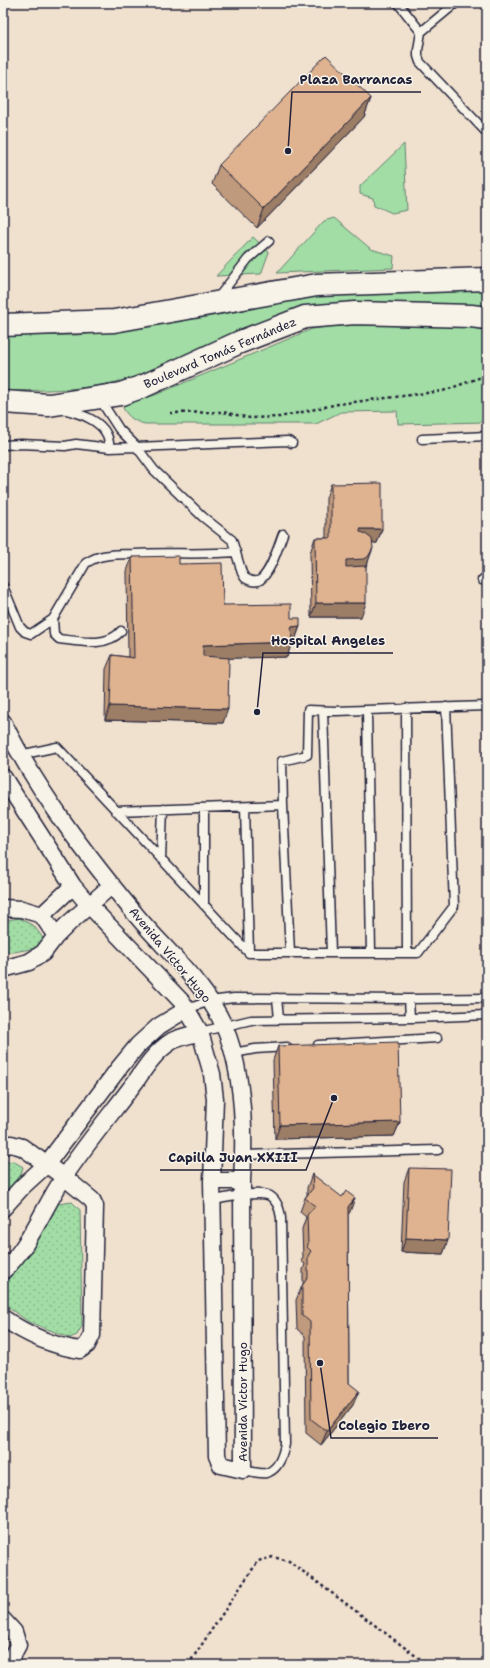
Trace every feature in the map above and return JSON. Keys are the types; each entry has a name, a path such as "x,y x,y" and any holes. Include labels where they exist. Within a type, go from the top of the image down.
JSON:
{"main road":[{"path":"3,325 114,321 317,285 487,279"},
{"name":"Boulevard Tomás Fernández","path":"3,402 49,405 121,394 144,386 240,342 305,317 355,313 471,316 487,318"}],"street":[{"name":"Avenida Víctor Hugo","path":"3,722 20,755 65,823 112,885 210,1001 224,1026 234,1053 241,1098 244,1154 243,1470 221,1465 217,1456 214,1200 212,1181 215,1098 212,1074 200,1032 187,1009 88,905 73,886 3,777"},
{"path":"3,969 18,966 37,958 43,953 56,936 88,905 112,885"},
{"path":"42,915 73,886"},
{"path":"3,908 22,909 42,915 56,936"},
{"path":"3,1208 23,1186 46,1165 138,1045 159,1026 187,1009"},
{"path":"3,1271 34,1232 64,1177 136,1082 146,1065 162,1049 174,1041 200,1032"},
{"path":"119,1068 136,1082"},
{"path":"215,1098 241,1098"},
{"path":"3,1146 11,1144 22,1147 64,1177 92,1200 95,1206 92,1335 87,1345 80,1350 61,1347 36,1337 3,1318"},
{"path":"212,1181 243,1188"},
{"path":"3,1620 14,1632 18,1645 11,1658 5,1665"}],"lane":[{"path":"398,3 421,32"},
{"path":"456,3 421,32 418,56 420,62 487,133"},
{"path":"214,303 248,259 269,241"},
{"path":"99,397 119,429 136,446 154,470 203,517 232,540 242,573 245,578 255,582 260,580 266,574 283,534"},
{"path":"49,405 79,413 96,422 107,435 110,448"},
{"path":"422,439 487,436"},
{"path":"3,445 21,444 65,446 76,444 110,448 136,446 292,443"},
{"path":"3,586 20,627 25,632 31,634 53,619 86,564 94,558 130,554 236,552"},
{"path":"53,619 54,634 59,639 86,642 102,641 118,635 121,631"},
{"path":"290,953 282,761 307,755 308,710 323,711 446,706 487,706"},
{"path":"20,755 57,747 249,953 418,953 454,906 446,706"},
{"path":"406,708 407,953"},
{"path":"367,710 370,953"},
{"path":"323,711 331,953"},
{"path":"116,810 283,805"},
{"path":"245,807 249,953"},
{"path":"204,808 204,905"},
{"path":"161,859 163,809"},
{"path":"187,1009 210,1001 234,998 487,998"},
{"path":"277,998 279,1019"},
{"path":"409,999 410,1018"},
{"path":"200,1032 251,1020 410,1018 487,1015"},
{"path":"310,1046 437,1038"},
{"path":"234,1053 255,1049 295,1046"},
{"path":"244,1154 438,1150"},
{"path":"214,1200 243,1188 257,1194 270,1196 280,1208 285,1444 279,1462 273,1469 266,1473 243,1470"}],"path":[{"path":"170,413 223,412 250,418 280,417 338,404 443,392 487,375"},
{"path":"188,1665 258,1561 273,1557 289,1561 428,1665"}],"green space":[{"path":"404,144 407,210 392,213 374,205 373,198 360,194 360,186"},
{"path":"334,218 371,249 394,256 393,268 277,273 324,221"},
{"path":"253,237 269,252 261,274 216,276"},
{"path":"487,291 484,305 325,307 299,311 131,378 83,388 3,391 3,336 77,335 126,329 316,294"},
{"path":"359,325 480,327 487,329 487,422 398,424 397,411 341,412 316,424 145,424 132,419 123,408 127,404 155,395 312,329"},
{"path":"19,918 34,926 43,938 36,948 14,952 3,952 3,921"},
{"path":"13,1161 23,1167 20,1178 3,1196 3,1163"},
{"path":"72,1202 80,1210 82,1326 77,1335 70,1338 29,1322 3,1304 3,1284 30,1254 58,1204"}],"building":[{"path":"326,55 371,98 264,209 219,165"},
{"path":"382,483 382,529 360,529 360,532 372,539 373,548 368,557 364,559 346,560 346,567 366,566 366,603 316,603 315,538 331,538 331,484"},
{"path":"179,556 179,564 222,563 223,605 291,604 291,618 300,618 300,626 291,627 292,642 203,645 203,656 229,658 228,709 110,706 112,655 134,658 132,557"},
{"path":"398,1042 400,1122 280,1125 278,1046"},
{"path":"409,1168 451,1169 448,1240 406,1238"},
{"path":"312,1174 342,1197 346,1191 355,1198 348,1207 349,1383 359,1391 327,1431 311,1419 310,1322 302,1315 302,1286 308,1277 308,1256 311,1251 307,1247 307,1215 315,1206 305,1198 313,1188"}],"place":[{"name":"Plaza Barrancas","path":"288,151"},
{"name":"Hospital Angeles","path":"257,712"},
{"name":"Capilla Juan XXIII","path":"334,1098"},
{"name":"Colegio Ibero","path":"320,1363"}]}
